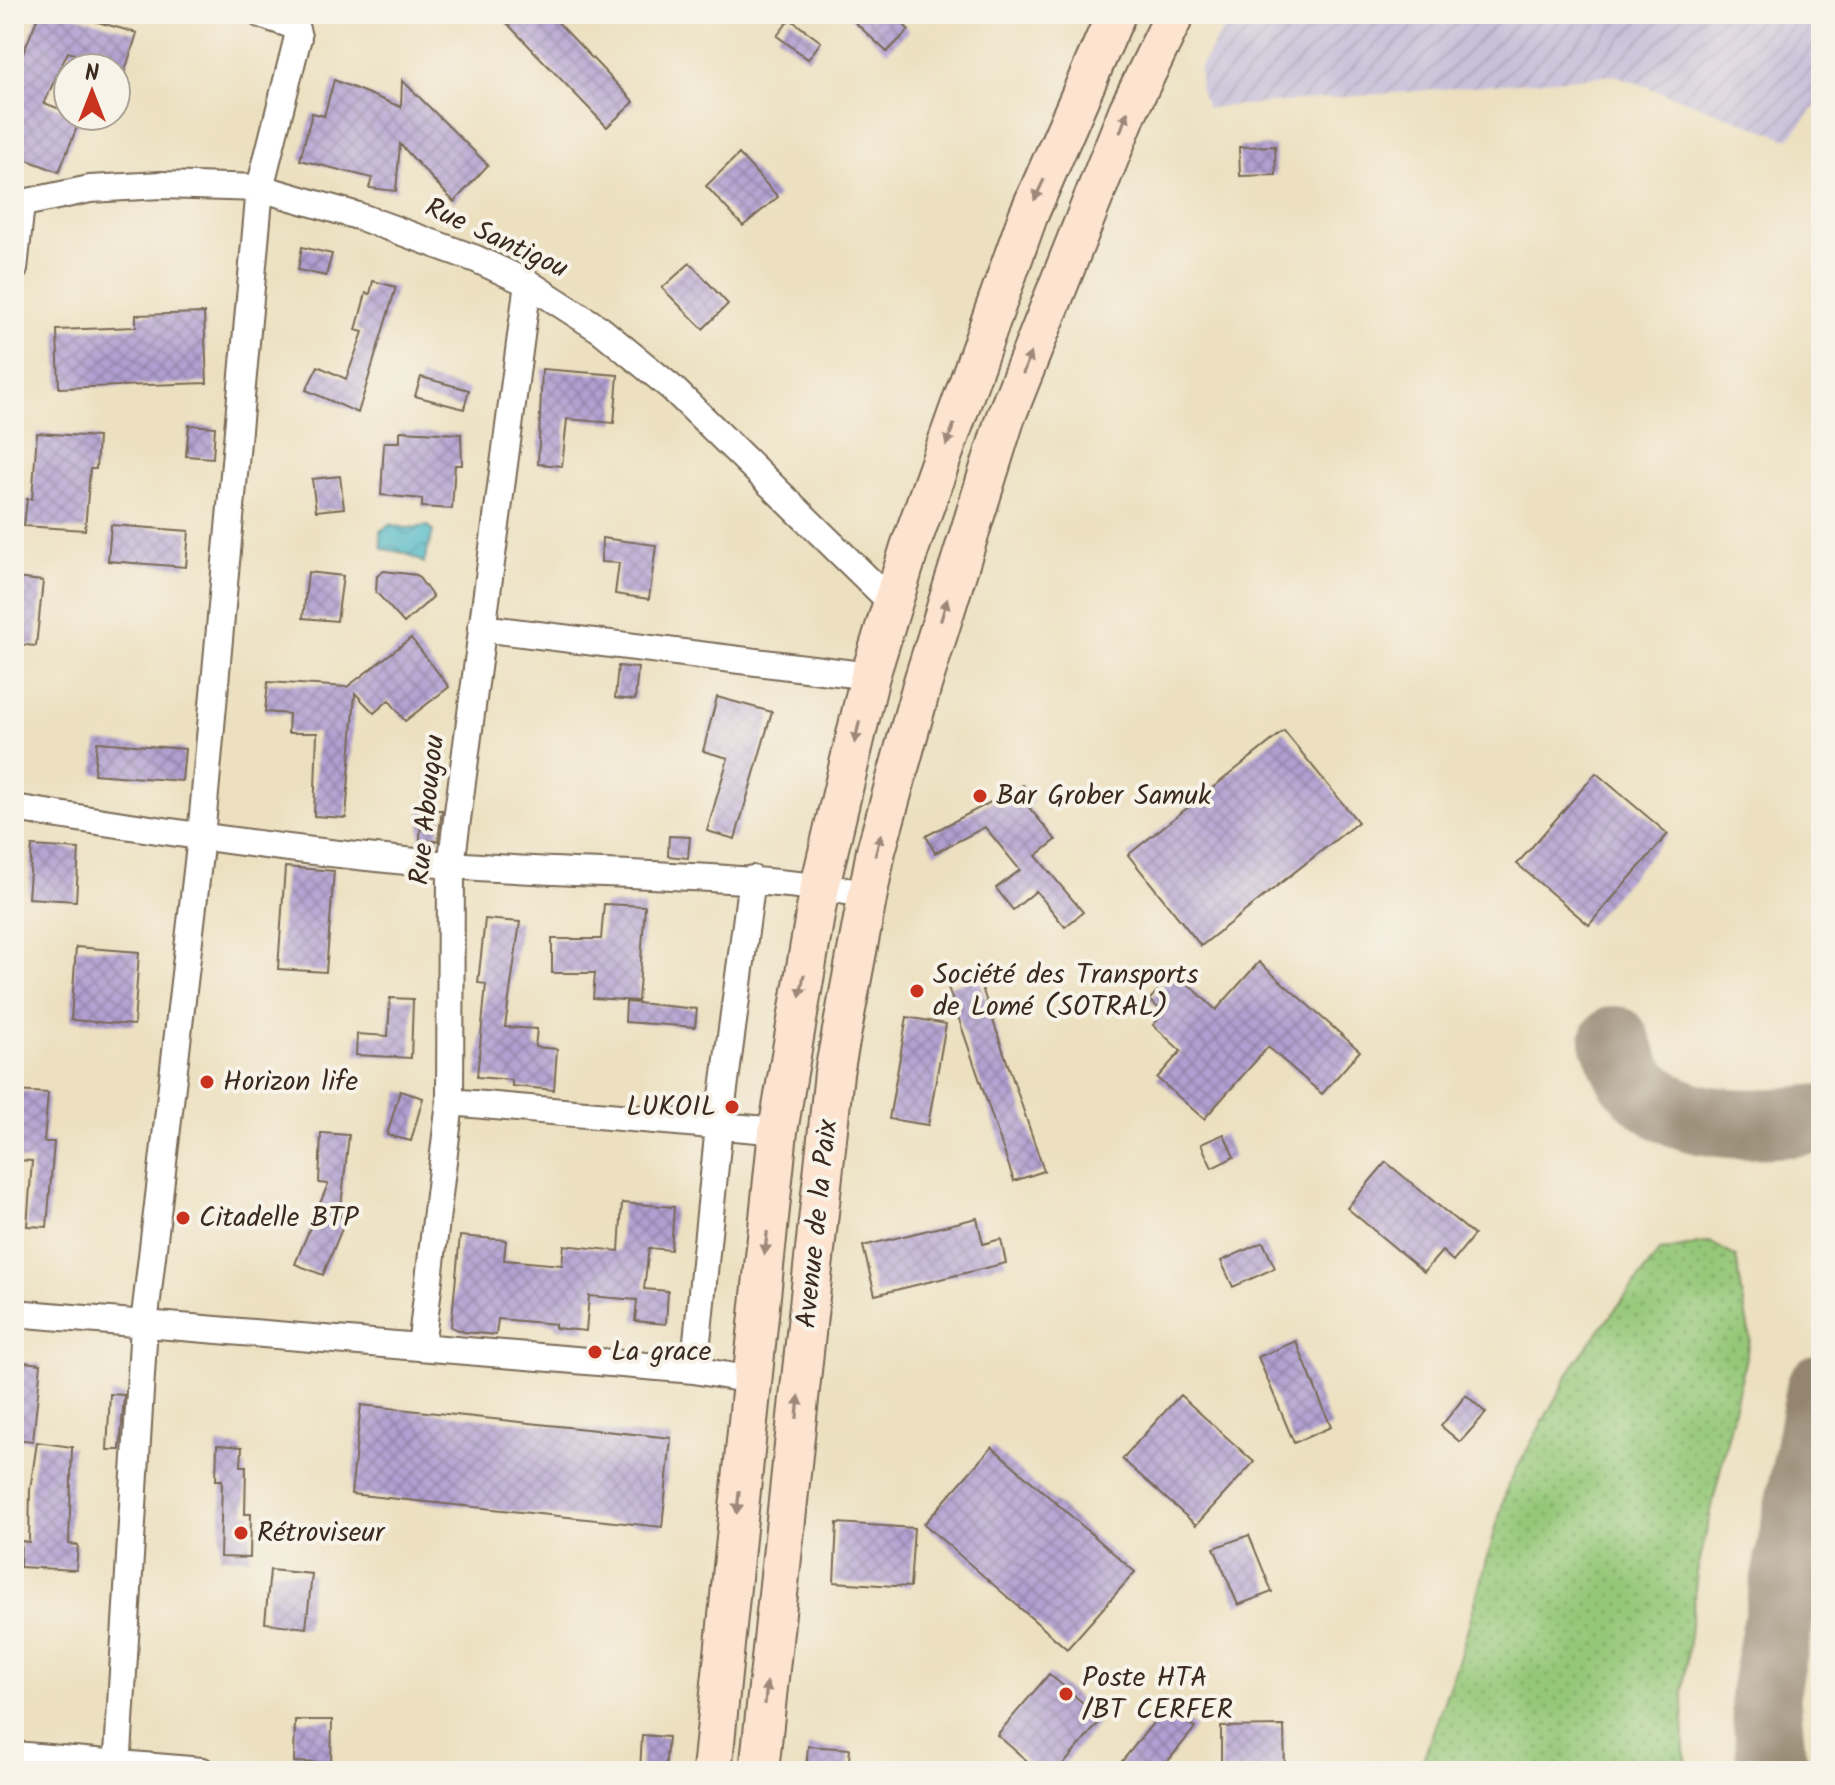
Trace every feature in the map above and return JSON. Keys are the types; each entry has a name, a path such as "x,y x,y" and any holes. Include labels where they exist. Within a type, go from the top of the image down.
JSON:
{"main road":[{"name":"Avenue de la Paix","path":"759,1771 834,1073 867,894 922,685 1005,419 1128,111 1175,14"},
{"path":"712,1771 778,1131 820,886 870,676 892,603 1028,216 1115,15 1155,58"}],"street":[{"path":"118,1768 144,1325 201,837 260,188 298,37 295,26 260,14"},
{"name":"Rue Santigou","path":"18,204 104,188 161,185 260,188 414,235 528,283 601,330 673,389 892,603"},
{"path":"14,269 18,204"},
{"name":"Rue Abougou","path":"421,1347 450,1102 451,865 528,283"},
{"path":"481,628 870,676"},
{"path":"14,808 201,837 451,865 752,879 867,894"},
{"path":"694,1370 719,1126 752,879"},
{"path":"450,1102 778,1131"},
{"path":"14,1313 694,1370 751,1380"},
{"path":"14,1755 118,1768 202,1771"}],"shaded area":[{"path":"1233,14 1821,14 1821,100 1789,139 1615,75 1207,108 1200,88 1200,67"}],"green space":[{"path":"1710,1242 1736,1257 1750,1339 1697,1573 1683,1692 1684,1751 1689,1771 1419,1771 1460,1656 1508,1485 1576,1361 1660,1251"}],"water":[{"path":"390,524 406,528 429,526 433,532 424,563 405,553 382,549 380,531"}],"building":[{"path":"39,14 69,14 137,33 131,52 52,52 52,86 44,103 52,106 52,132 75,132 59,172 14,155 14,76"},
{"path":"498,14 550,14 634,102 607,127"},
{"path":"846,14 893,14 909,30 887,52"},
{"path":"790,19 821,42 808,59 777,36"},
{"path":"334,80 401,107 402,80 488,165 454,202 400,144 396,191 369,188 372,178 300,160 312,113 324,116"},
{"path":"1275,146 1276,175 1240,176 1239,147"},
{"path":"739,154 778,197 743,226 706,186"},
{"path":"302,247 332,254 326,276 298,270"},
{"path":"690,263 728,304 703,329 662,288"},
{"path":"373,281 396,287 358,413 306,390 318,366 346,379 363,332 356,330 366,293 370,294"},
{"path":"204,313 207,383 59,388 57,330 136,327 136,315"},
{"path":"542,369 618,375 614,423 567,419 562,466 538,464"},
{"path":"421,377 469,390 464,409 415,396"},
{"path":"189,425 215,427 213,458 186,456"},
{"path":"400,431 461,434 462,465 455,465 452,509 422,507 422,499 381,495 384,442 400,442"},
{"path":"37,433 98,437 96,469 90,469 85,530 24,526 27,499 32,499"},
{"path":"340,476 344,508 316,511 312,479"},
{"path":"111,525 189,531 186,567 108,561"},
{"path":"602,538 656,545 649,599 615,594 619,563 601,562"},
{"path":"384,571 417,575 433,597 404,623 376,592 377,576"},
{"path":"308,572 343,576 337,621 303,618"},
{"path":"14,578 43,581 36,646 14,644"},
{"path":"411,638 449,687 405,721 389,700 374,713 355,693 346,818 314,816 317,733 288,733 289,714 265,712 268,682 347,687"},
{"path":"618,666 638,668 635,700 615,698"},
{"path":"717,697 772,712 735,839 707,831 728,758 703,751"},
{"path":"1284,731 1358,822 1201,946 1128,855"},
{"path":"97,742 185,749 182,781 94,774"},
{"path":"1596,773 1668,834 1589,925 1517,864"},
{"path":"1023,785 1033,802 1027,805 1056,840 1036,856 1083,912 1065,927 1036,891 1013,910 996,888 1020,870 985,827 935,853 926,836"},
{"path":"421,810 442,810 438,841 420,841"},
{"path":"669,836 690,837 688,858 668,856"},
{"path":"32,846 79,849 76,901 28,898"},
{"path":"285,867 334,871 326,972 278,969"},
{"path":"604,904 645,906 638,1001 593,998 595,973 552,973 552,939 601,939"},
{"path":"485,919 520,922 505,1027 537,1029 535,1047 557,1049 554,1090 512,1086 512,1080 477,1077 486,984 478,983"},
{"path":"76,947 139,952 134,1025 71,1020"},
{"path":"1259,962 1360,1051 1322,1094 1268,1047 1204,1119 1157,1078 1181,1051 1153,1025 1164,1013 1149,1000 1176,972 1216,1010"},
{"path":"978,976 1044,1171 1014,1181 948,987"},
{"path":"390,998 413,999 411,1058 356,1055 357,1034 388,1036"},
{"path":"626,1002 697,1009 695,1027 625,1022"},
{"path":"907,1017 946,1024 928,1125 889,1119"},
{"path":"14,1091 48,1093 44,1142 54,1142 47,1227 27,1226 32,1161 16,1160 14,1154"},
{"path":"400,1091 423,1098 411,1141 387,1135"},
{"path":"321,1133 349,1135 340,1216 346,1219 323,1275 295,1264 328,1184 319,1183"},
{"path":"1224,1134 1234,1157 1212,1168 1201,1144"},
{"path":"1386,1162 1474,1235 1453,1261 1442,1251 1424,1272 1347,1208"},
{"path":"622,1203 674,1207 671,1250 649,1248 644,1289 668,1291 666,1324 635,1321 637,1300 589,1296 586,1331 555,1328 555,1324 498,1319 496,1335 464,1332 451,1327 460,1236 506,1240 504,1260 562,1265 564,1245 619,1251"},
{"path":"977,1218 983,1244 1001,1239 1006,1263 875,1295 863,1246"},
{"path":"1263,1242 1275,1268 1233,1287 1221,1261"},
{"path":"1296,1341 1331,1427 1294,1443 1258,1357"},
{"path":"14,1361 41,1364 33,1441 14,1439"},
{"path":"110,1394 124,1395 120,1450 107,1450"},
{"path":"1180,1395 1254,1462 1196,1525 1122,1459"},
{"path":"1466,1395 1486,1413 1460,1442 1441,1426"},
{"path":"361,1405 671,1438 662,1527 351,1494"},
{"path":"37,1442 72,1447 69,1544 78,1545 76,1570 20,1567 21,1541 29,1542 30,1490"},
{"path":"217,1445 242,1447 241,1466 246,1466 245,1514 251,1514 250,1558 220,1557 222,1480 216,1480"},
{"path":"992,1447 1135,1572 1067,1649 924,1524"},
{"path":"837,1523 914,1528 910,1587 834,1582"},
{"path":"1249,1535 1272,1592 1238,1605 1214,1548"},
{"path":"270,1570 312,1574 306,1628 265,1623"},
{"path":"1049,1674 1102,1719 1058,1771 1039,1771 997,1735"},
{"path":"1167,1706 1195,1728 1160,1771 1114,1771"},
{"path":"295,1720 332,1720 331,1763 294,1762"},
{"path":"1284,1726 1285,1771 1221,1771 1221,1727"},
{"path":"642,1735 668,1737 665,1771 640,1771"},
{"path":"808,1746 850,1749 848,1771 806,1771"}],"taxiway":[{"path":"1615,1041 1634,1080 1652,1098 1672,1110 1696,1118 1747,1124 1821,1119"},
{"path":"1776,1771 1771,1757 1765,1693 1821,1389"}],"place":[{"name":"Bar Grober Samuk","path":"980,796"},
{"name":"Société des Transports de Lomé (SOTRAL)","path":"917,991"},
{"name":"Horizon life","path":"207,1082"},
{"name":"LUKOIL","path":"732,1107"},
{"name":"Citadelle BTP","path":"183,1218"},
{"name":"La grace","path":"595,1352"},
{"name":"Rétroviseur","path":"241,1533"},
{"name":"Poste HTA /BT CERFER","path":"1066,1694"}]}
